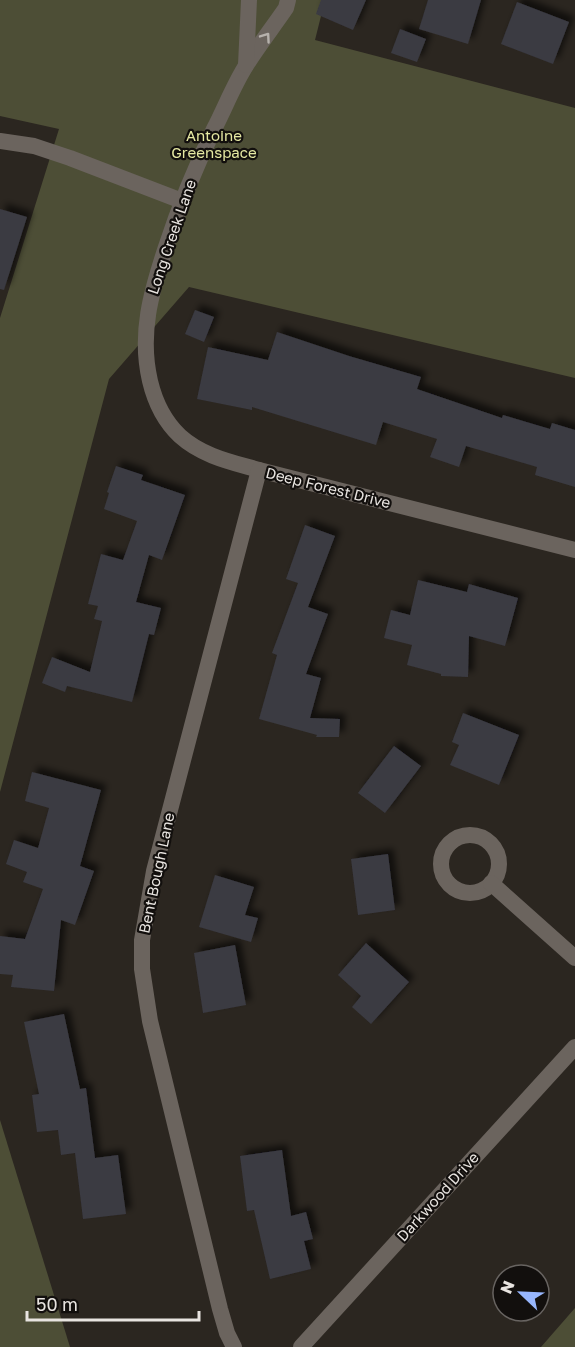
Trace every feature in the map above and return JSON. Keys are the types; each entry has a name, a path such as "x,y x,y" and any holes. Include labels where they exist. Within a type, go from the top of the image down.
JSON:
{"street":[{"name":"Long Creek Lane","path":"246,66 249,0"},
{"name":"Long Creek Lane","path":"145,348 154,285 182,201 207,143 246,66 286,8 288,0"},
{"path":"0,141 34,146 182,201"},
{"name":"Deep Forest Drive","path":"145,348 154,398 164,417 195,448 217,458 259,470 575,550"},
{"name":"Bent Bough Lane","path":"234,1347 226,1333 150,1021 142,969 142,940 154,871 259,470"},
{"path":"492,884 575,958"},
{"name":"Darkwood Drive","path":"301,1347 575,1047"}],"green space":[{"name":"Antoine Greenspace","path":"0,0 325,0 315,40 575,108 575,378 189,287 109,379 0,792 0,318 59,129 0,116"},
{"path":"0,1120 70,1347 0,1347"},
{"path":"575,1308 575,1347 541,1347"}],"building":[{"path":"321,0 366,0 353,30 316,14"},
{"path":"428,0 481,0 468,44 419,29"},
{"path":"517,2 569,22 553,64 501,44"},
{"path":"400,29 426,39 417,62 391,53"},
{"path":"0,209 27,217 4,290 0,289"},
{"path":"195,310 214,317 204,342 185,334"},
{"path":"277,332 421,377 417,389 502,418 503,415 550,429 552,423 575,430 575,487 535,475 537,467 466,446 459,467 430,457 437,439 383,422 376,445 252,407 252,410 197,399 208,347 268,360"},
{"path":"116,466 143,475 141,480 185,495 162,560 149,555 136,602 161,608 154,635 149,634 132,702 67,686 65,692 42,683 52,657 90,672 102,621 94,619 98,606 88,604 101,554 123,560 137,521 104,509"},
{"path":"305,525 335,536 308,607 328,614 306,674 321,678 310,718 340,719 339,737 316,737 317,735 259,719 277,655 272,653 298,583 286,579"},
{"path":"418,580 467,592 469,584 518,598 505,646 469,636 468,677 441,676 441,674 407,665 412,645 384,638 391,610 410,615"},
{"path":"463,713 519,735 499,785 450,765 459,745 452,742"},
{"path":"394,746 421,766 385,813 358,793"},
{"path":"32,772 101,790 80,866 94,871 75,925 61,920 54,991 11,987 13,975 0,974 0,936 25,939 43,889 23,882 27,872 6,864 14,840 38,848 49,808 25,801"},
{"path":"388,854 395,910 358,915 351,859"},
{"path":"215,875 254,887 245,915 258,918 251,942 199,927"},
{"path":"366,943 409,982 371,1024 352,1007 361,996 338,975"},
{"path":"235,945 246,1005 203,1013 194,953"},
{"path":"64,1014 80,1089 86,1088 95,1158 118,1155 126,1214 83,1219 75,1153 61,1155 58,1130 37,1132 32,1095 39,1094 24,1022"},
{"path":"282,1150 291,1216 306,1212 313,1239 304,1241 311,1269 270,1279 254,1210 247,1211 240,1156"}]}
